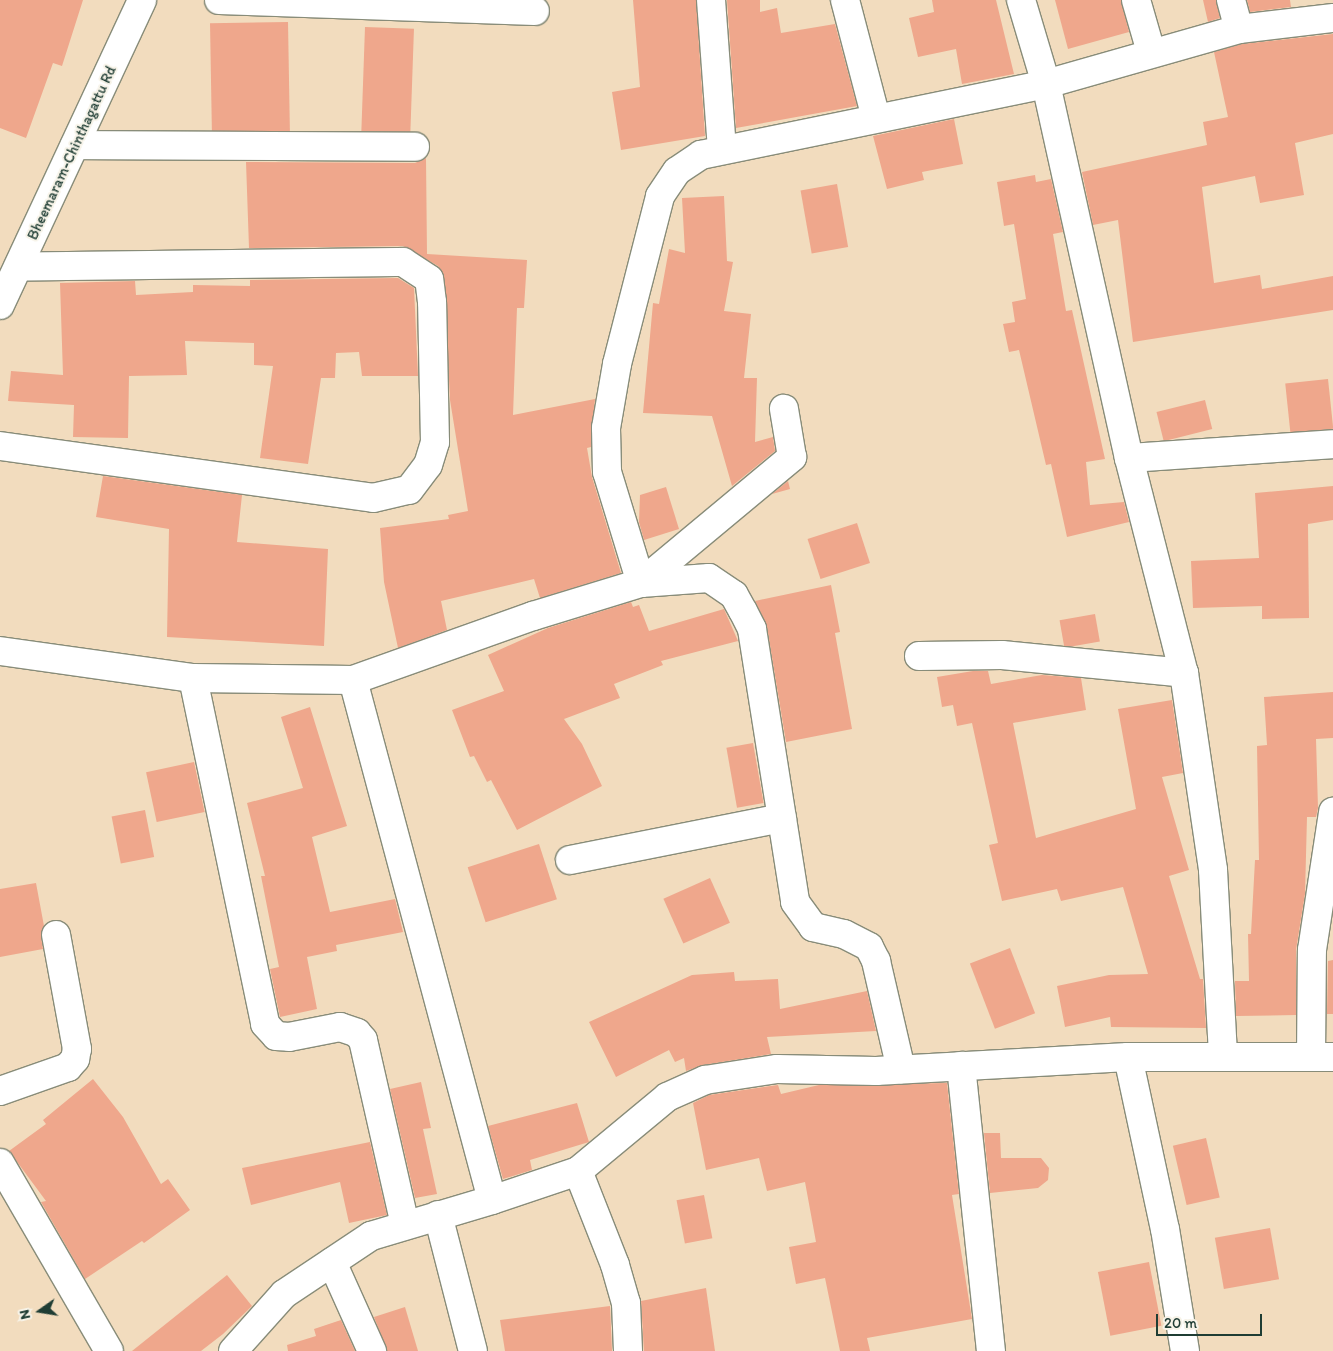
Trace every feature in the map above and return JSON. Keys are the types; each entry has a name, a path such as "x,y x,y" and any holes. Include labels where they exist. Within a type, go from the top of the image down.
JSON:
{"street":[{"name":"Bheemaram-Chinthagattu Rd","path":"7,286 75,146 142,0"},
{"path":"219,0 536,12"},
{"path":"711,0 722,150"},
{"path":"845,0 876,118"},
{"path":"1021,0 1046,84 1129,458 1184,673 1214,870 1223,1057"},
{"path":"1136,0 1152,52"},
{"path":"1231,0 1239,29"},
{"path":"641,583 607,472 606,428 617,364 660,196 677,171 702,155 1046,84 1152,52 1239,29 1333,18"},
{"path":"75,146 415,147"},
{"path":"0,446 373,498 409,490 428,465 435,442 432,302 429,280 404,262 7,286"},
{"path":"641,583 792,457 784,409"},
{"path":"1129,458 1333,444"},
{"path":"0,651 193,678 353,680 533,616 641,583 709,578 734,594 752,629 795,902 813,927 844,934 869,947 876,961 900,1069"},
{"path":"919,656 1002,655 1184,673"},
{"path":"193,678 265,1024 276,1036 289,1037 340,1027 357,1032 363,1040 406,1225"},
{"path":"353,680 492,1200"},
{"path":"233,1351 284,1294 371,1236 492,1200 578,1170 666,1097 705,1080 776,1069 900,1069 1128,1057 1322,1057 1312,950 1333,812"},
{"path":"570,860 782,818"},
{"path":"0,1091 68,1067 75,1059 76,1049 56,935"},
{"path":"1128,1057 1165,1229 1185,1351"},
{"path":"961,1066 991,1351"},
{"path":"0,1163 109,1351"},
{"path":"578,1170 600,1220 626,1303 628,1351"},
{"path":"438,1216 473,1351"},
{"path":"332,1262 372,1351"}],"building":[{"path":"0,0 83,0 62,66 53,63 26,138 0,128"},
{"path":"633,0 696,0 705,136 621,150 612,92 640,87"},
{"path":"727,0 760,0 760,12 777,8 781,33 835,24 857,106 736,128"},
{"path":"932,0 996,0 1014,74 962,84 956,49 918,57 909,18 934,12"},
{"path":"1055,0 1121,0 1129,32 1068,49"},
{"path":"1203,0 1216,0 1220,18 1208,22"},
{"path":"1247,0 1290,0 1291,7 1250,12"},
{"path":"288,22 290,131 212,132 210,23"},
{"path":"365,27 414,29 410,133 361,131"},
{"path":"1333,34 1333,134 1295,143 1304,195 1260,203 1255,176 1202,187 1214,283 1260,275 1262,289 1333,276 1333,310 1133,342 1118,220 1093,225 1082,172 1207,145 1203,122 1228,117 1214,52 1242,44"},
{"path":"954,119 963,164 922,172 924,180 887,189 873,136"},
{"path":"426,158 427,254 527,260 524,308 517,308 513,415 595,399 591,447 587,448 592,477 621,573 540,598 534,579 441,601 447,630 398,648 384,582 380,528 449,519 448,515 468,511 450,400 444,277 438,266 403,246 249,248 246,162 415,163"},
{"path":"1035,175 1036,182 1051,179 1063,232 1053,234 1066,311 1072,310 1105,459 1086,462 1090,505 1124,502 1129,522 1067,537 1051,464 1046,465 1019,350 1009,352 1003,324 1015,322 1012,302 1026,299 1014,224 1004,226 997,182"},
{"path":"837,184 848,247 812,253 801,190"},
{"path":"724,196 727,261 733,262 724,311 751,314 744,378 757,378 755,442 773,437 775,451 732,486 712,416 643,413 653,303 659,304 669,249 685,253 682,198"},
{"path":"398,278 414,288 418,376 362,376 359,352 336,353 335,378 321,378 308,464 260,458 273,366 254,365 254,343 185,341 187,375 129,376 128,438 73,437 74,405 8,401 11,371 63,375 60,283 135,281 136,295 193,292 193,285 250,286 250,280"},
{"path":"1328,379 1333,429 1290,433 1285,383"},
{"path":"1205,400 1212,429 1164,441 1156,412"},
{"path":"103,476 242,495 237,542 328,549 324,646 167,637 169,529 96,517"},
{"path":"788,481 790,489 772,494"},
{"path":"1333,486 1333,520 1308,524 1309,618 1262,619 1262,606 1193,608 1191,561 1259,558 1255,493"},
{"path":"666,487 679,529 644,540 639,522 640,495"},
{"path":"857,523 870,563 821,579 808,539"},
{"path":"831,585 840,632 835,633 852,729 786,742 767,627 755,601"},
{"path":"631,602 633,607 639,605 649,631 724,609 738,641 661,661 663,665 614,684 620,698 564,719 582,744 602,786 517,830 491,780 487,782 474,756 470,757 452,710 504,691 488,655 548,628"},
{"path":"1095,614 1100,642 1064,648 1060,620"},
{"path":"973,671 988,671 991,684 1042,675 1081,678 1086,710 1013,723 1036,838 1136,809 1118,709 1172,700 1183,773 1162,777 1189,870 1169,876 1200,979 1203,979 1206,1028 1111,1027 1110,1017 1065,1027 1057,986 1109,975 1148,974 1123,887 1061,901 1057,889 1002,901 989,845 998,843 972,723 957,726 953,705 942,707 937,677"},
{"path":"1333,692 1333,738 1316,739 1318,808 1316,817 1307,817 1305,894 1296,950 1296,1015 1236,1016 1235,981 1249,981 1248,934 1251,934 1255,860 1259,860 1257,746 1267,745 1264,697"},
{"path":"310,707 347,826 312,837 330,912 395,899 403,932 336,945 337,951 307,957 317,1009 280,1017 270,969 279,967 261,876 265,876 247,803 303,788 281,717"},
{"path":"753,743 764,803 737,808 726,748"},
{"path":"194,762 205,812 157,822 146,772"},
{"path":"145,810 154,857 121,864 112,816"},
{"path":"539,844 557,899 486,922 468,867"},
{"path":"710,878 730,923 683,944 663,899"},
{"path":"36,883 44,926 41,937 43,949 0,957 0,889"},
{"path":"1010,948 1035,1013 995,1029 970,963"},
{"path":"1333,960 1333,1014 1327,1014 1328,961"},
{"path":"734,972 735,981 778,979 780,1009 867,991 876,1031 767,1037 771,1054 703,1065 686,1071 684,1058 675,1062 669,1050 616,1077 589,1022 692,975"},
{"path":"93,1079 123,1117 161,1184 168,1179 190,1210 144,1243 142,1241 85,1279 41,1202 46,1201 9,1151 46,1124 43,1120"},
{"path":"421,1082 431,1128 423,1129 437,1194 415,1198 390,1089"},
{"path":"947,1083 959,1194 952,1195 972,1319 867,1338 870,1351 840,1351 825,1278 796,1284 789,1247 816,1242 805,1182 767,1191 759,1158 706,1170 693,1103 709,1095 778,1085 781,1094 819,1085"},
{"path":"577,1103 589,1142 530,1160 532,1170 503,1179 488,1126"},
{"path":"984,1133 1000,1133 1001,1158 1041,1158 1049,1168 1048,1180 1038,1188 990,1193"},
{"path":"1206,1138 1220,1197 1187,1205 1173,1146"},
{"path":"370,1142 387,1215 349,1223 340,1182 251,1205 242,1168"},
{"path":"704,1195 712,1238 685,1244 677,1200"},
{"path":"1270,1228 1279,1279 1224,1289 1215,1238"},
{"path":"1149,1262 1161,1326 1110,1336 1098,1272"},
{"path":"227,1275 252,1306 223,1334 201,1351 132,1351"},
{"path":"706,1288 715,1351 644,1351 641,1301"},
{"path":"610,1306 612,1351 505,1351 500,1320"},
{"path":"405,1307 418,1351 387,1351 374,1317"},
{"path":"341,1320 355,1351 288,1351 287,1345 316,1336 314,1329"}]}
